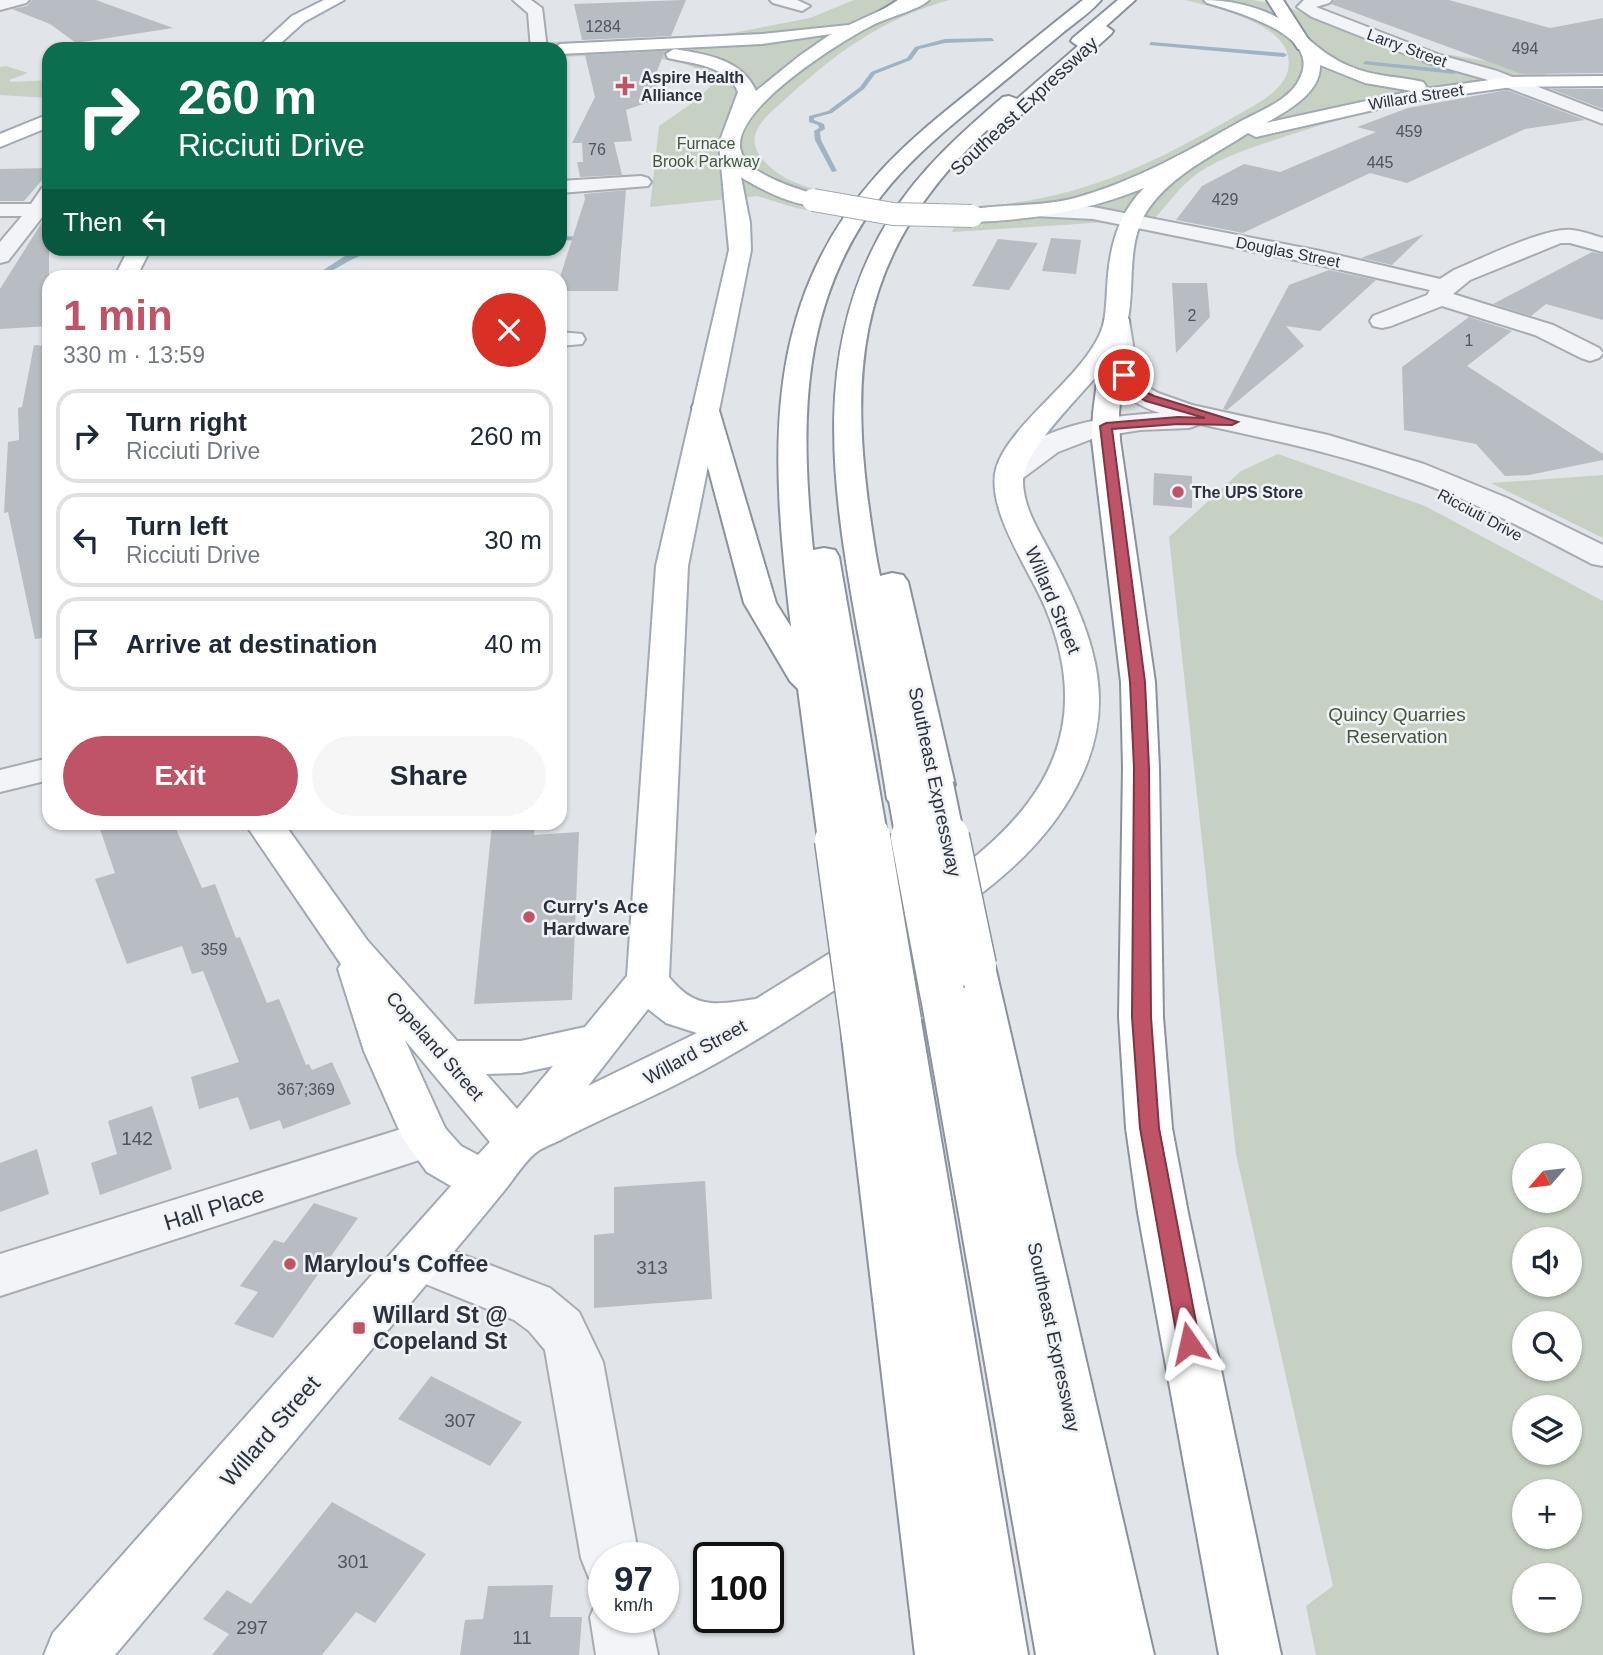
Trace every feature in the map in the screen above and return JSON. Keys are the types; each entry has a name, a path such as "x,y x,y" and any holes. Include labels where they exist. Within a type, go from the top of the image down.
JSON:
{"main road":[{"path":"272,42 298,19 336,0"},
{"path":"910,0 818,50 734,131 735,158 750,173 776,187 813,200 875,212 972,216 1041,211 1103,196 1191,159 1233,136 1292,98 1306,84 1311,65 1305,45 1275,0"},
{"path":"887,12 921,0"},
{"name":"Southeast Expressway","path":"946,1655 881,1029 852,834 816,695 793,512 789,439 795,377 812,303 848,228 874,190 895,166 929,135 1093,0"},
{"path":"852,834 814,487 813,397 832,304 866,229 881,205 911,168 943,137 1107,0"},
{"path":"1067,1655 958,979 921,792 849,486 846,395 857,321 872,271 886,243 928,178 975,131 1133,0"},
{"name":"Southeast Expressway","path":"921,792 870,461 869,376 873,338 881,304 904,244 927,205 964,158 1133,0"},
{"path":"1212,0 1274,22 1305,45"},
{"path":"567,50 762,39 824,31 869,21"},
{"name":"Willard Street","path":"1305,45 1336,68 1385,82 1447,87 1598,73"},
{"path":"567,50 652,52 690,57 717,65 736,75 747,87 734,131 729,167 740,223 740,250 672,566 648,979 660,997 686,1016 705,1020 771,1009"},
{"name":"Willard Street","path":"1233,136 1389,100 1508,81"},
{"path":"0,141 42,123"},
{"path":"1191,159 1149,194 1130,220 1121,250 1106,426 1138,682 1142,1017 1149,1128 1163,1213 1250,1655"},
{"path":"1009,475 1023,445 1098,358 1111,337 1117,320"},
{"path":"705,407 760,603 816,695"},
{"name":"Willard Street","path":"518,1142 666,1070 771,1009 979,877 1023,836 1066,774 1078,739 1082,684 1081,667 1070,630 1013,509 1009,496 1009,475"},
{"name":"Copeland Street","path":"269,830 352,950 518,1142"},
{"name":"Copeland Street","path":"352,950 386,1051 427,1139 444,1159 484,1182"},
{"name":"Willard Street","path":"75,1655 419,1259 518,1142 648,979"},
{"name":"Southeast Expressway","path":"958,979 1123,1655"},
{"path":"881,1029 997,1655"},
{"path":"445,1058 521,1057 602,1039"}],"street":[{"path":"0,5 21,0"},
{"path":"521,0 536,11 538,42"},
{"path":"778,0 802,6"},
{"name":"Larry Street","path":"1324,0 1305,7 1318,15 1426,56 1508,81 1603,118"},
{"path":"567,187 641,182"},
{"path":"0,211 42,204"},
{"path":"0,256 42,207"},
{"name":"Douglas Street","path":"1041,211 1083,212 1320,258 1442,292 1569,340 1590,353"},
{"path":"1382,321 1442,292 1462,275 1549,239 1571,236 1603,245"},
{"name":"Ricciuti Drive","path":"1117,320 1124,375 1132,389 1160,403 1313,440 1418,471 1473,492 1603,557"},
{"name":"Ricciuti Drive","path":"1009,475 1051,443 1106,426 1169,421 1232,422"},
{"name":"Ricciuti Drive","path":"1357,453 1603,579"},
{"path":"0,780 42,771"},
{"name":"Hall Place","path":"0,1275 427,1139"},
{"path":"419,1259 533,1304 548,1313 561,1327 571,1343 576,1362 607,1542"},
{"path":"623,1633 627,1655"}],"green space":[{"name":"Furnace Brook Parkway","path":"854,0 949,0 901,18 858,41 800,86 766,118 756,132 756,147 760,155 767,164 788,179 839,195 918,205 1012,203 1056,195 1099,182 1186,144 1251,107 1279,86 1289,67 1288,56 1283,44 1273,34 1245,18 1185,0 1252,0 1282,5 1385,44 1541,70 1563,86 1456,94 1348,118 1270,141 1228,157 1198,173 1154,219 952,232 954,227 865,221 796,208 757,196 650,207 659,126 710,87 704,74 690,66 669,60 619,56 567,57 567,42 554,42 717,36 810,18"},
{"path":"6,66 28,73 9,80 11,82 42,80 42,98 0,95 0,67"},
{"name":"Quincy Quarries Reservation","path":"1278,454 1425,506 1603,601 1603,1655 1316,1655 1306,1606 1333,1586 1236,1154 1169,537 1241,471"},
{"path":"1603,475 1603,538 1491,483"}],"building":[{"path":"32,0 96,0 173,28 75,42 50,24 12,9 27,6"},
{"path":"686,0 671,36 582,40 574,4"},
{"path":"1335,0 1449,0 1550,28 1603,18 1603,73 1522,74 1331,4"},
{"path":"665,51 655,76 660,98 626,110 632,141 614,142 622,175 580,177 577,162 583,162 582,143 572,143 595,97 585,55"},
{"path":"1551,89 1603,89 1603,109"},
{"path":"1507,90 1585,120 1525,129 1407,183 1370,173 1243,233 1176,220 1202,186 1244,164 1280,172 1376,132 1357,127 1408,108"},
{"path":"42,168 42,180 24,201 0,201 0,169"},
{"path":"626,190 618,291 567,291 567,270 562,270 585,199 584,194"},
{"path":"42,222 42,256 49,256 49,270 42,270 42,326 0,329 0,289"},
{"path":"1424,234 1392,265 1361,258"},
{"path":"1051,238 1081,240 1076,274 1042,271"},
{"path":"998,239 1038,243 1009,290 972,286"},
{"path":"1592,252 1603,254 1603,320 1546,304 1531,316 1493,304"},
{"path":"1329,270 1376,280 1320,331 1286,326 1304,346 1227,410 1223,409 1289,285"},
{"path":"1172,283 1207,283 1210,317 1176,353"},
{"path":"1469,317 1512,331 1467,366 1603,454 1603,460 1529,475 1505,476 1476,444 1404,430 1402,367"},
{"path":"34,345 42,346 42,638 35,639 8,512 4,513 8,442 19,440 18,408 22,407"},
{"name":"The UPS Store","path":"1154,473 1192,476 1192,508 1153,505"},
{"path":"100,830 177,830 202,888 215,884 236,938 240,937 267,1003 279,999 306,1065 309,1064 312,1070 332,1062 351,1104 283,1129 280,1120 250,1130 238,1097 199,1109 191,1077 239,1062 203,971 192,974 182,946 127,964 95,879 115,873"},
{"name":"Curry's Ace Hardware","path":"491,830 534,830 534,835 579,832 572,1000 474,1004"},
{"path":"152,1106 172,1169 100,1195 91,1163 117,1154 108,1121"},
{"path":"37,1149 49,1194 0,1212 0,1163"},
{"path":"705,1181 712,1299 594,1308 594,1235 614,1233 614,1187"},
{"name":"Marylou's Coffee","path":"314,1203 358,1218 273,1338 234,1324 258,1292 240,1286 274,1240 284,1243"},
{"path":"431,1376 522,1422 490,1466 398,1419"},
{"path":"332,1502 426,1554 375,1623 356,1612 322,1655 212,1655 229,1634 203,1619 227,1590 251,1604"},
{"path":"553,1585 550,1617 582,1617 579,1655 460,1655 465,1620 483,1619 488,1586"}],"waterway":[{"path":"834,171 818,140 817,131 822,129 821,124 811,121 811,117 830,112 862,88 873,73 909,59 917,48 945,41 992,40"},
{"path":"1151,44 1284,55"},
{"path":"1365,63 1454,72"},
{"path":"567,238 588,239"},
{"path":"328,270 353,256"}],"place":[{"name":"Aspire Health Alliance","path":"625,86"},
{"name":"The UPS Store","path":"1178,492"},
{"name":"Curry's Ace Hardware","path":"529,917"},
{"name":"Marylou's Coffee","path":"290,1264"},
{"name":"Willard St @ Copeland St","path":"359,1328"}],"route":[{"path":"1124,375 1132,389 1150,399 1232,422 1178,420 1106,426 1138,682 1142,1017 1149,1128 1189,1343"}]}
